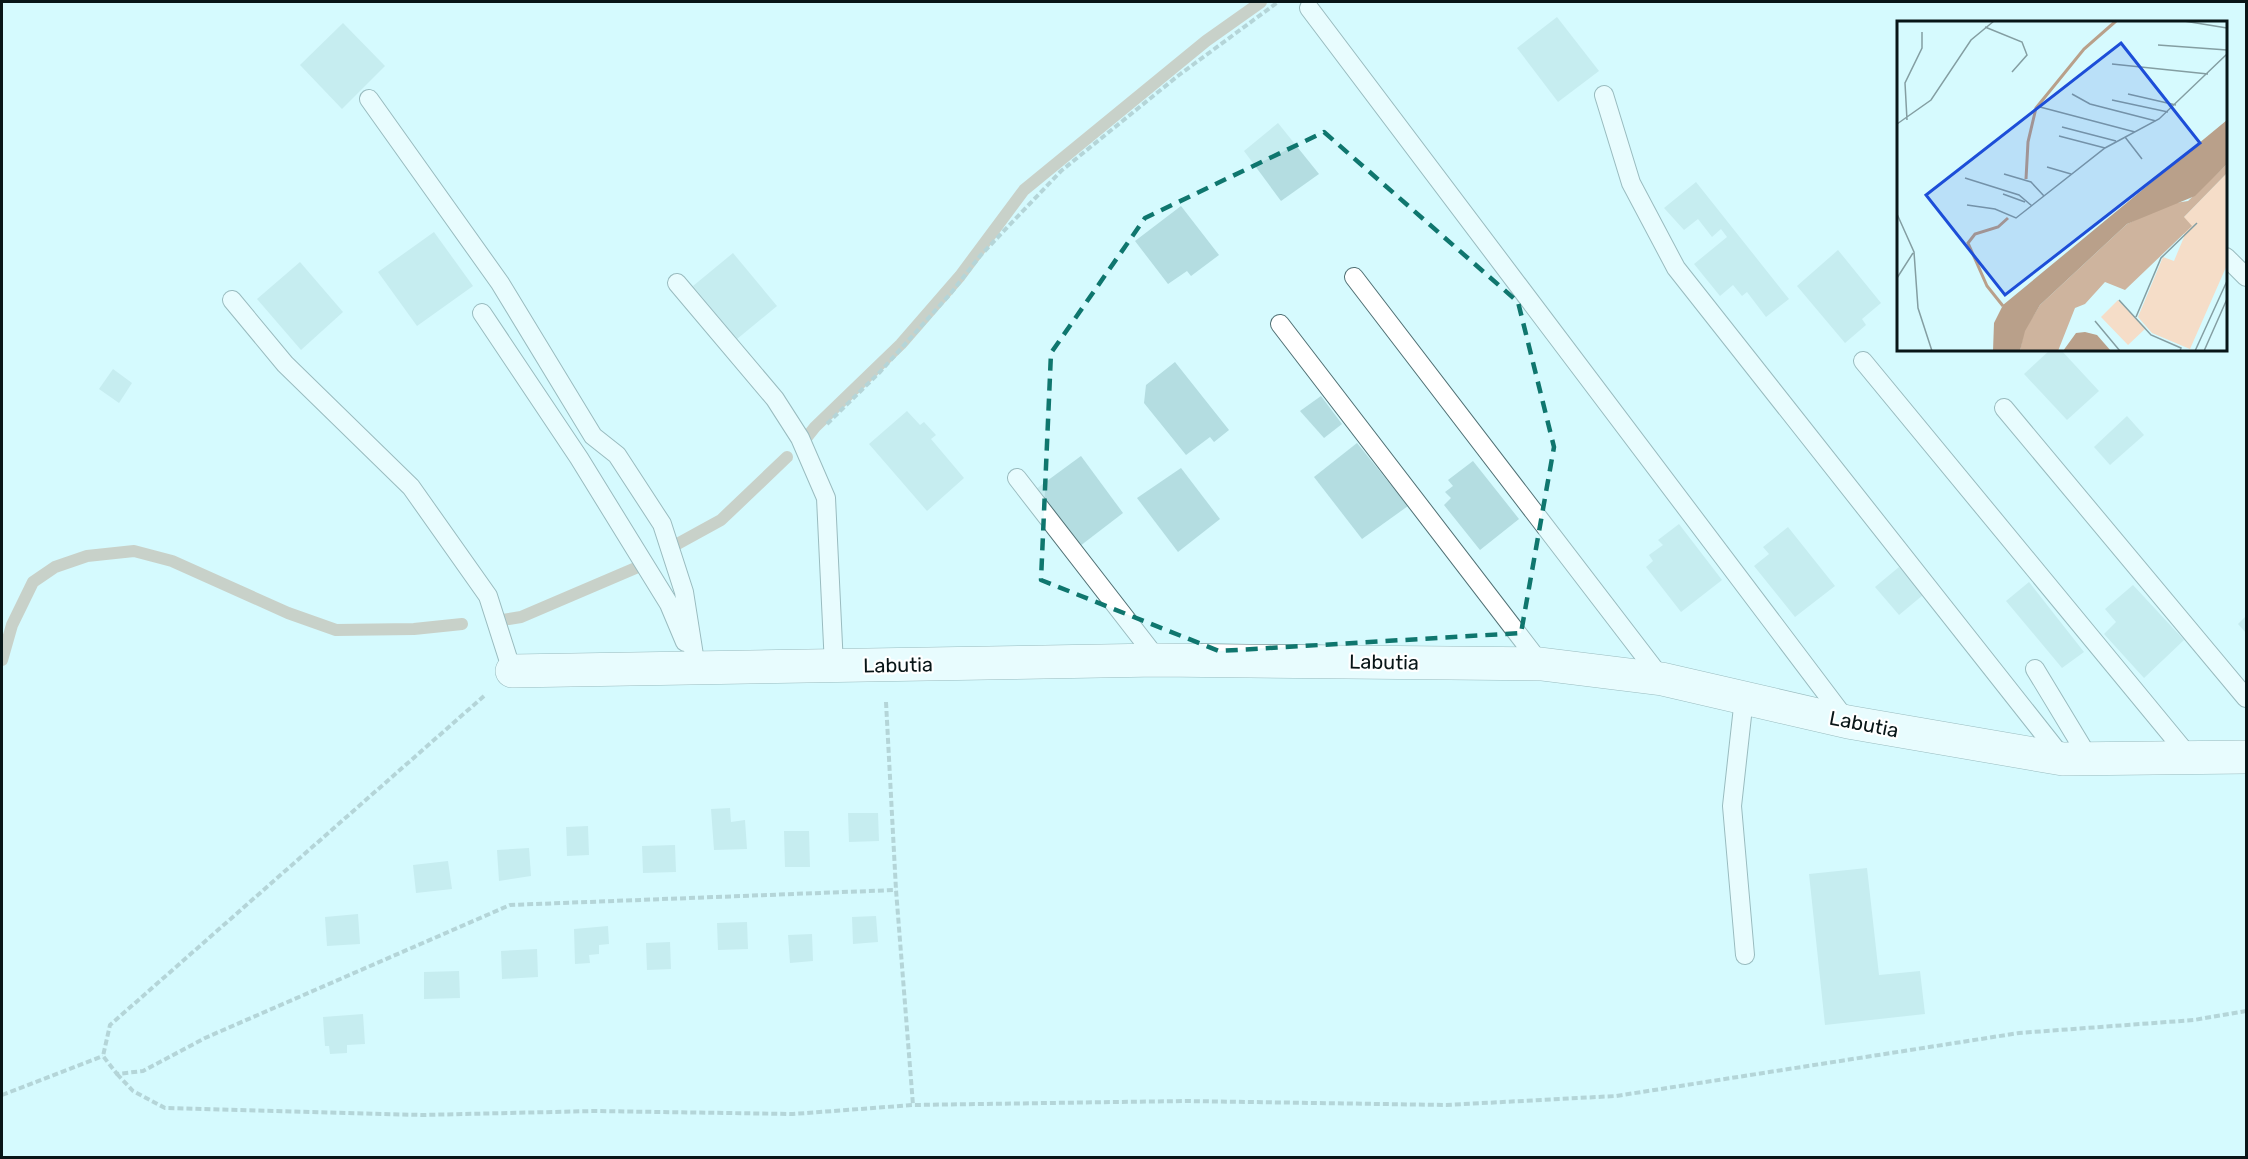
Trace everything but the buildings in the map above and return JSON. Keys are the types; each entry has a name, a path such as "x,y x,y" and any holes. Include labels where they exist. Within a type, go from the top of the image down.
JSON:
{"street":[{"name":"Labutia","path":"512,671 1158,660 1541,664 1662,679 1848,722 2076,760 2247,758"}],"lane":[{"path":"1309,8 1848,722"},
{"path":"1604,96 1631,183 1676,268 2076,760"},
{"path":"369,99 500,283 592,436 617,455 662,524 684,592 696,668"},
{"path":"2227,258 2247,277"},
{"path":"1354,278 1662,679"},
{"path":"677,283 775,399 804,448 826,498 834,666"},
{"path":"232,300 285,364 411,487 488,596 512,671"},
{"path":"482,313 579,458 669,604 696,668"},
{"path":"1280,324 1541,664"},
{"path":"1863,361 2192,760"},
{"path":"2004,408 2247,698"},
{"path":"1017,478 1158,660"},
{"path":"2035,669 2076,760"},
{"path":"1744,698 1732,806 1745,955"}],"path":[{"path":"804,448 880,372 951,293 980,256 1061,171 1179,75 1278,2"},
{"path":"884,665 896,890 913,1105"},
{"path":"103,1056 110,1025 512,671"},
{"path":"117,1074 143,1071 205,1038 510,905 896,890"},
{"path":"103,1056 133,1091 165,1108 174,1109 422,1115 595,1111 793,1114 913,1105 1185,1101 1446,1105 1616,1096 2019,1033 2194,1020 2247,1011"},
{"path":"2,1095 103,1056"}],"highlighted area":[{"path":"1324,132 1518,302 1554,447 1521,633 1219,651 1041,580 1051,353 1145,218"}],"waterway":[{"path":"803,442 815,427 901,344 960,276 1024,190 1206,41 1261,2"},
{"path":"670,548 721,520 787,457"},
{"path":"2,660 12,625 33,582 55,567 87,556 134,551 172,561 288,613 336,630 414,629 462,624"},
{"path":"496,621 521,617 645,564"}]}
